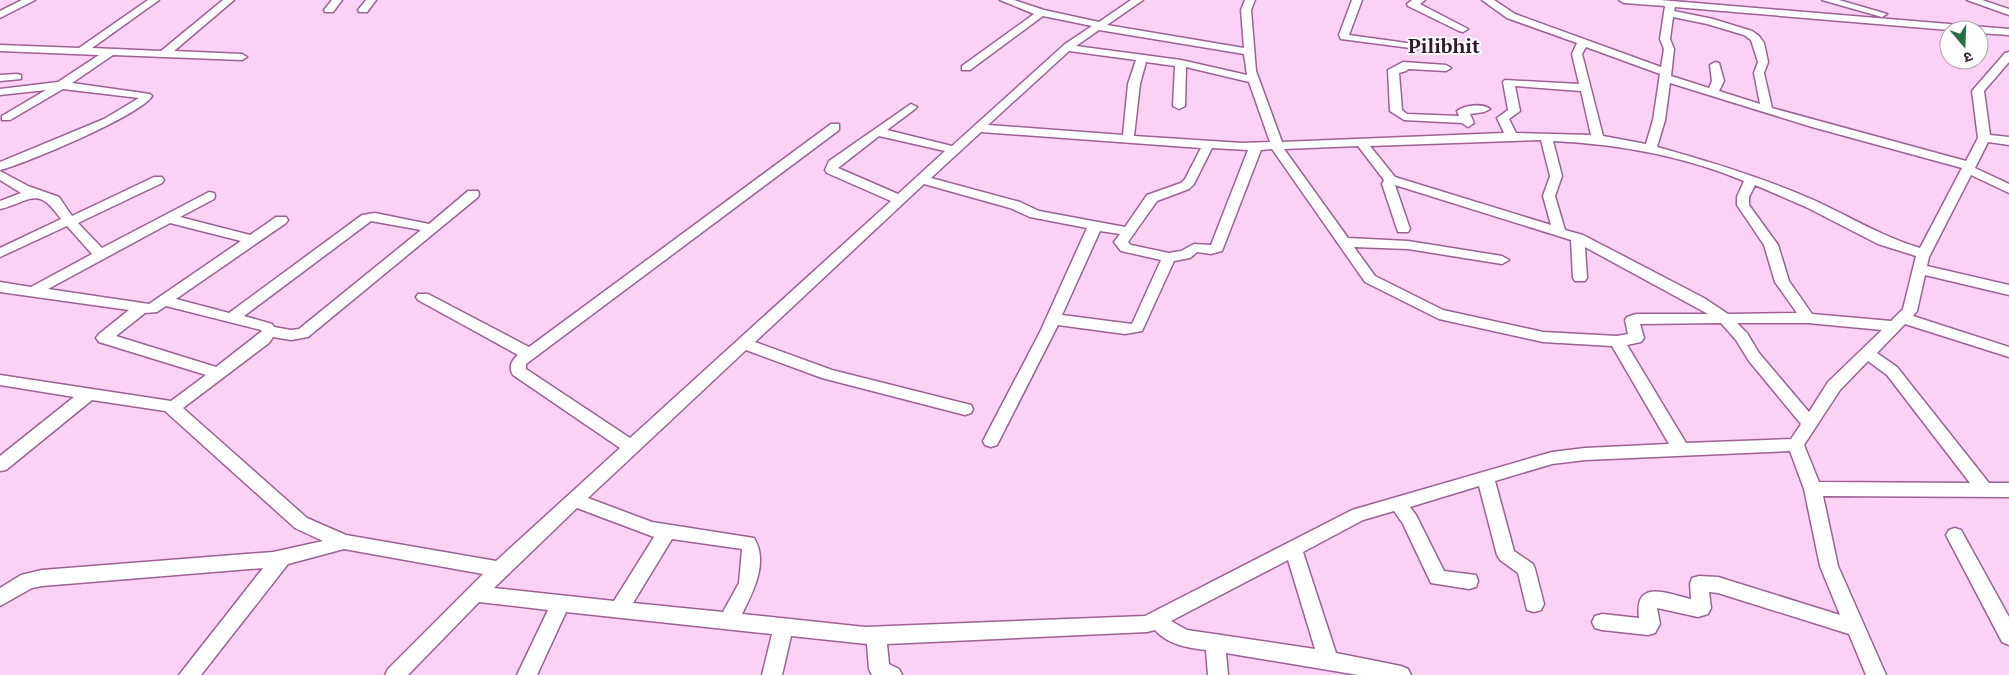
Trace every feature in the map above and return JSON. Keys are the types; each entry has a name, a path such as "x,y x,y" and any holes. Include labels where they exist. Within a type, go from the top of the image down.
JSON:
{"street":[{"path":"0,15 30,0"},
{"path":"81,51 154,0"},
{"path":"164,54 229,0"},
{"path":"329,10 337,0"},
{"path":"363,10 371,0"},
{"path":"1005,0 1038,12 1099,26 1249,52"},
{"path":"395,675 500,570 978,128 1067,48 1138,0"},
{"path":"1250,0 1246,10 1249,52 1254,80 1278,146 1370,279 1439,314 1543,336 1617,341 1636,338 1632,320 1636,319 1808,318 1898,322 2009,352"},
{"path":"1357,0 1344,35 1345,37 1414,47"},
{"path":"1420,0 1412,4 1463,29"},
{"path":"1487,0 1511,16 1585,42 1712,93 1969,168 2009,188"},
{"path":"1624,0 1670,6 2009,32"},
{"path":"1827,0 1912,24"},
{"path":"1972,0 2009,12"},
{"path":"1650,149 1659,120 1669,49 1665,39 1670,6"},
{"path":"1670,6 1710,21 1748,32 1755,38 1759,43 1763,62 1758,73 1767,110"},
{"path":"966,68 1038,12"},
{"path":"1585,42 1578,47 1577,54 1598,139"},
{"path":"0,48 242,58"},
{"path":"1067,48 1181,63 1254,80"},
{"path":"6,118 111,52"},
{"path":"1796,445 1834,386 1910,311 1922,261 1984,138 1978,91 2002,74 2009,56"},
{"path":"1128,140 1134,84 1142,58"},
{"path":"1178,106 1181,63"},
{"path":"1446,68 1403,65 1402,69 1393,70 1396,111 1404,117 1466,120"},
{"path":"1712,93 1718,81 1715,65"},
{"path":"0,78 17,77"},
{"path":"1512,137 1503,118 1514,111 1510,82 1584,88"},
{"path":"0,92 61,85 146,96 143,101 108,121 0,166"},
{"path":"901,200 831,170 833,164 912,107"},
{"path":"1474,138 1464,111 1484,109"},
{"path":"632,448 518,371 519,362 835,127"},
{"path":"978,128 1128,140 1256,146 1546,136 1598,139 1650,149 1716,166 1752,179 1811,204 1922,261 2009,290"},
{"path":"878,132 955,150"},
{"path":"1546,136 1556,176 1556,181 1549,196 1559,231"},
{"path":"1984,138 2009,141"},
{"path":"1362,143 1390,180 1578,238 1681,291 1724,318 1742,337 1754,358 1810,424"},
{"path":"1208,145 1190,181 1185,186 1163,192 1152,198 1121,242 1126,248 1169,257 1184,256 1194,248 1211,250 1218,248 1256,146"},
{"path":"0,175 54,200 101,255"},
{"path":"1752,179 1742,197 1743,205 1771,245 1782,282 1808,318"},
{"path":"0,252 158,180"},
{"path":"922,180 1015,206 1035,214 1128,232"},
{"path":"1390,180 1388,184 1403,228"},
{"path":"0,205 34,192"},
{"path":"165,301 291,335 304,332 473,194"},
{"path":"32,292 209,196"},
{"path":"232,318 367,218 375,217 431,228"},
{"path":"168,218 252,240"},
{"path":"0,287 152,309 281,220"},
{"path":"991,441 1053,319 1095,226"},
{"path":"1578,238 1580,278"},
{"path":"1344,242 1408,245 1502,260"},
{"path":"1053,319 1061,322 1125,329 1137,328 1169,257"},
{"path":"423,297 529,354"},
{"path":"142,308 104,338 219,373"},
{"path":"172,408 264,339 269,330"},
{"path":"1617,341 1681,450"},
{"path":"744,344 828,374 965,409"},
{"path":"1867,353 1892,372 1985,490"},
{"path":"0,380 90,393 172,408 301,523 344,542 500,570"},
{"path":"0,464 90,393"},
{"path":"476,594 876,636 1147,624 1358,515 1552,458 1586,454 1796,445"},
{"path":"1796,445 1813,489 1829,566 1876,675"},
{"path":"1486,478 1506,556 1526,569 1534,604"},
{"path":"1813,489 2009,490"},
{"path":"575,500 634,524 666,532 748,544 751,548 748,584 728,621"},
{"path":"1397,503 1410,520 1438,578 1469,581"},
{"path":"619,609 666,532"},
{"path":"1955,535 2009,636"},
{"path":"0,598 28,581 42,578 282,558 344,542"},
{"path":"1292,548 1328,660"},
{"path":"189,675 282,558"},
{"path":"1602,622 1648,627 1650,624 1647,603 1654,599 1698,610 1701,608 1698,588 1699,584 1703,583 1718,585 1856,628"},
{"path":"527,675 561,603"},
{"path":"1157,618 1163,628 1171,634 1328,660 1400,675"},
{"path":"772,675 783,627"},
{"path":"876,636 879,669 892,675"},
{"path":"1215,642 1218,675"}],"district":[{"name":"Pilibhit","path":"1444,45"}]}
